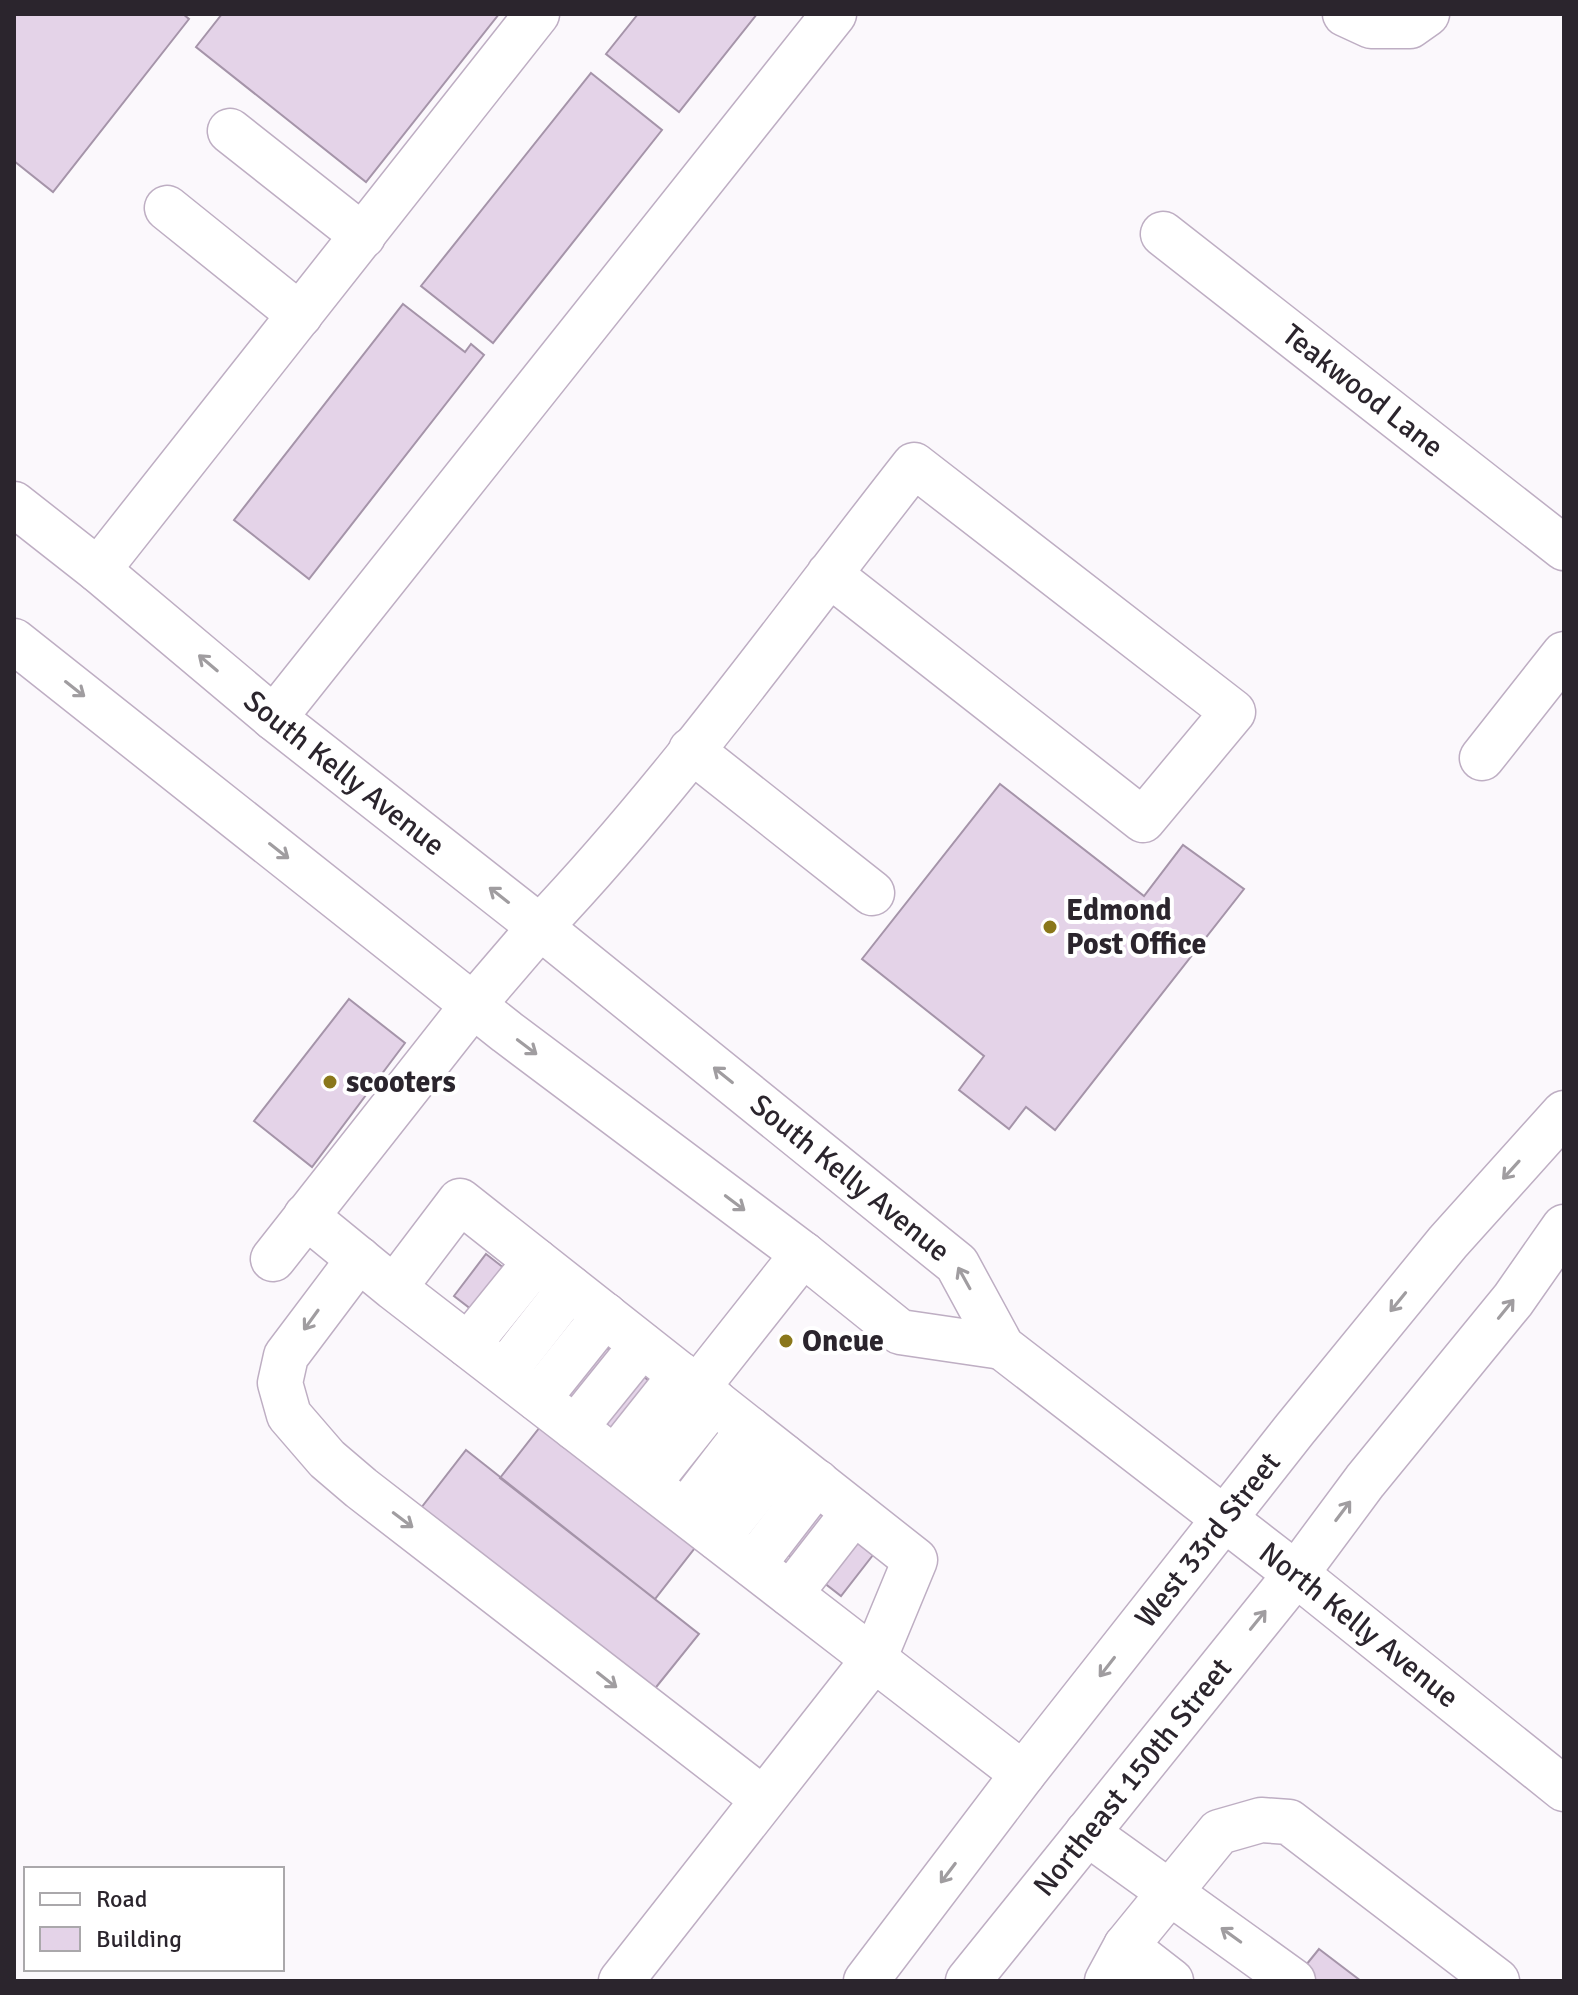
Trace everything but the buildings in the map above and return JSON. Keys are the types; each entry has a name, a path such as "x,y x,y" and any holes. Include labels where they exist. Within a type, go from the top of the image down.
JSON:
{"main road":[{"path":"98,570 537,14"},
{"path":"274,718 834,14"},
{"path":"1345,14 1371,26 1410,26 1427,14"},
{"path":"230,131 363,236"},
{"path":"167,208 300,315"},
{"name":"Teakwood Lane","path":"1163,234 1564,548"},
{"path":"273,1259 473,1005 578,886 691,750 914,465 1233,712 1143,820 829,574"},
{"name":"South Kelly Avenue","path":"14,504 98,570 274,718 540,927 957,1264 1002,1347"},
{"path":"14,641 473,1005 803,1254 900,1332 1002,1347"},
{"path":"1482,758 1564,654"},
{"path":"691,750 872,893"},
{"name":"West 33rd Street","path":"866,1981 1023,1774 1225,1518 1448,1242 1564,1113"},
{"path":"394,1288 460,1201 915,1560 874,1659 621,1981"},
{"path":"306,1216 394,1288 1023,1774"},
{"path":"1296,1574 1365,1481 1513,1300 1564,1227"},
{"path":"631,1471 803,1254"},
{"path":"359,1259 286,1356 280,1383 289,1415 327,1459 361,1488 763,1799"},
{"path":"468,1345 536,1261"},
{"path":"504,1372 570,1288"},
{"path":"538,1399 605,1315"},
{"path":"575,1428 642,1345"},
{"name":"North Kelly Avenue","path":"1002,1347 1225,1518 1564,1789"},
{"path":"701,1525 749,1429"},
{"path":"701,1525 800,1469"},
{"path":"753,1565 800,1469"},
{"path":"790,1594 854,1512"},
{"name":"Northeast 150th Street","path":"968,1981 1296,1574"},
{"path":"1171,1981 1117,1964 1169,1890 1219,1832 1261,1820 1289,1822 1497,1981"},
{"path":"1087,1833 1293,1981"}],"place":[{"name":"Edmond Post Office","path":"1050,927"},
{"name":"scooters","path":"330,1082"},
{"name":"Oncue","path":"786,1341"}]}
